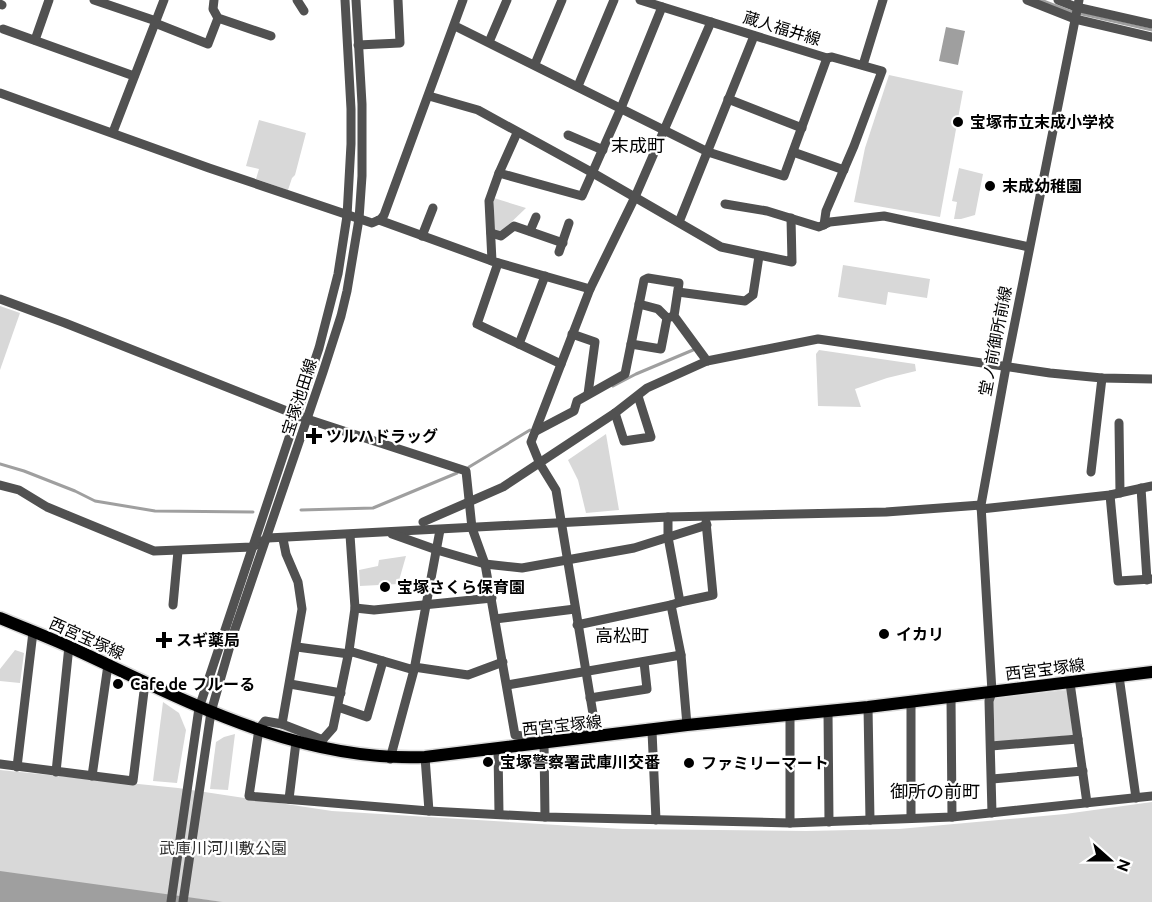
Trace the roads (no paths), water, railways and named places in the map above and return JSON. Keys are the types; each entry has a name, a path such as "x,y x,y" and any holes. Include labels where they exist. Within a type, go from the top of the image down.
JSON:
{"main road":[{"name":"西宮宝塚線","path":"0,618 69,646 199,708 296,742 319,743 390,759 498,749 596,733 652,731 687,725 790,716 1152,672"}],"street":[{"path":"35,40 49,0"},
{"path":"94,0 156,22 208,44 218,18"},
{"path":"113,132 164,0"},
{"path":"214,0 213,9 218,18 271,36"},
{"path":"297,0 304,11"},
{"path":"171,902 199,708 332,304 347,216 351,109 345,0"},
{"name":"宝塚池田線","path":"183,902 211,712 234,632 268,538 341,315 359,219 362,140 356,0"},
{"path":"358,45 400,44 398,0"},
{"path":"0,93 372,223 384,214 463,0"},
{"path":"489,42 507,0"},
{"path":"535,64 562,0"},
{"path":"578,86 614,0"},
{"name":"蔵人福井線","path":"640,0 659,4 827,58 832,57 882,71 844,170"},
{"path":"864,65 883,0"},
{"path":"1027,0 1075,19 1152,37"},
{"path":"1058,0 1152,24"},
{"path":"499,173 582,196 621,108 659,4"},
{"name":"堂ノ前御所前線","path":"992,813 988,702 992,692 981,507 1005,367 1078,4"},
{"path":"0,299 65,322 307,419 466,471 472,528 485,564 515,735 596,733 556,490 540,464 531,442 590,289 635,197 711,22"},
{"path":"455,26 708,152 784,176 827,58"},
{"path":"3,29 134,76"},
{"path":"679,222 754,36"},
{"path":"429,96 478,110 721,247 792,262 791,218"},
{"path":"728,99 802,128"},
{"path":"517,133 489,201 495,262 477,324 561,364"},
{"path":"567,135 603,150"},
{"path":"793,152 844,170 826,211 824,225"},
{"path":"725,204 767,211 819,227 885,216 1029,247"},
{"path":"422,236 433,208"},
{"path":"530,231 536,217"},
{"path":"379,220 495,262 590,289"},
{"path":"491,233 501,236 514,226 530,231 561,248 569,223"},
{"path":"678,292 745,301 753,295 759,256"},
{"path":"519,344 544,276"},
{"path":"536,431 574,411 576,401 625,374 631,344 639,304 644,280 648,278 680,283 661,349 631,344"},
{"path":"639,304 658,309 670,317 707,361"},
{"path":"572,334 595,342 588,394"},
{"path":"423,522 503,487 615,413 647,388 707,361 818,339 1005,367 1102,378 1152,379"},
{"path":"1091,472 1102,378"},
{"path":"615,413 624,441 651,437 638,396"},
{"path":"1119,423 1120,493"},
{"path":"0,485 20,490 47,507 154,551 252,547 268,538 283,539 561,522 668,518 706,521 981,507 1110,495 1152,486"},
{"path":"1110,495 1118,581 1149,579 1141,488"},
{"path":"668,518 687,725"},
{"path":"389,533 485,564 522,568 634,548 706,521"},
{"path":"578,625 714,595 706,521"},
{"path":"390,759 414,669 440,530"},
{"path":"350,535 355,608 349,653 333,728 319,743 282,724 265,721 259,729 249,796 429,811 545,817 790,822 952,817 1152,796"},
{"path":"282,724 302,609 298,582 286,554 283,539"},
{"path":"173,605 178,551"},
{"path":"355,608 374,610 492,598"},
{"path":"495,619 575,609"},
{"path":"17,766 33,632"},
{"path":"56,772 69,646"},
{"path":"297,647 349,653 414,669 468,675 503,662"},
{"path":"507,685 681,655"},
{"path":"338,707 368,717 383,661"},
{"path":"590,698 647,689 644,662"},
{"path":"92,776 108,665"},
{"path":"1119,676 1136,798"},
{"path":"0,764 133,781 145,683"},
{"path":"1070,683 1088,803"},
{"path":"290,684 341,693"},
{"path":"951,697 952,817"},
{"path":"911,702 911,818"},
{"path":"868,707 870,820"},
{"path":"828,711 829,822"},
{"path":"790,716 790,822"},
{"path":"652,731 656,820"},
{"path":"991,746 1078,739"},
{"path":"289,799 296,742"},
{"path":"544,743 545,817"},
{"path":"498,749 499,814"},
{"path":"425,757 429,811"},
{"path":"992,779 1083,771"}],"waterway":[{"path":"1041,0 1069,11 1152,30"},
{"path":"613,386 693,350"},
{"path":"469,467 530,430"},
{"path":"0,464 24,471 95,501 155,511 253,512"},
{"path":"301,510 373,508 457,473"}],"place":[{"name":"宝塚市立末成小学校","path":"958,122"},
{"name":"末成幼稚園","path":"990,186"},
{"name":"ツルハドラッグ","path":"314,436"},
{"name":"宝塚さくら保育園","path":"385,587"},
{"name":"イカリ","path":"884,634"},
{"name":"スギ薬局","path":"164,640"},
{"name":"Cafe de フルーる","path":"118,684"},
{"name":"宝塚警察署武庫川交番","path":"488,762"},
{"name":"ファミリーマート","path":"689,763"}],"district":[{"name":"末成町","path":"638,145"},
{"name":"高松町","path":"622,635"},
{"name":"御所の前町","path":"935,791"}],"park label":[{"name":"武庫川河川敷公園","path":"223,848"}]}
